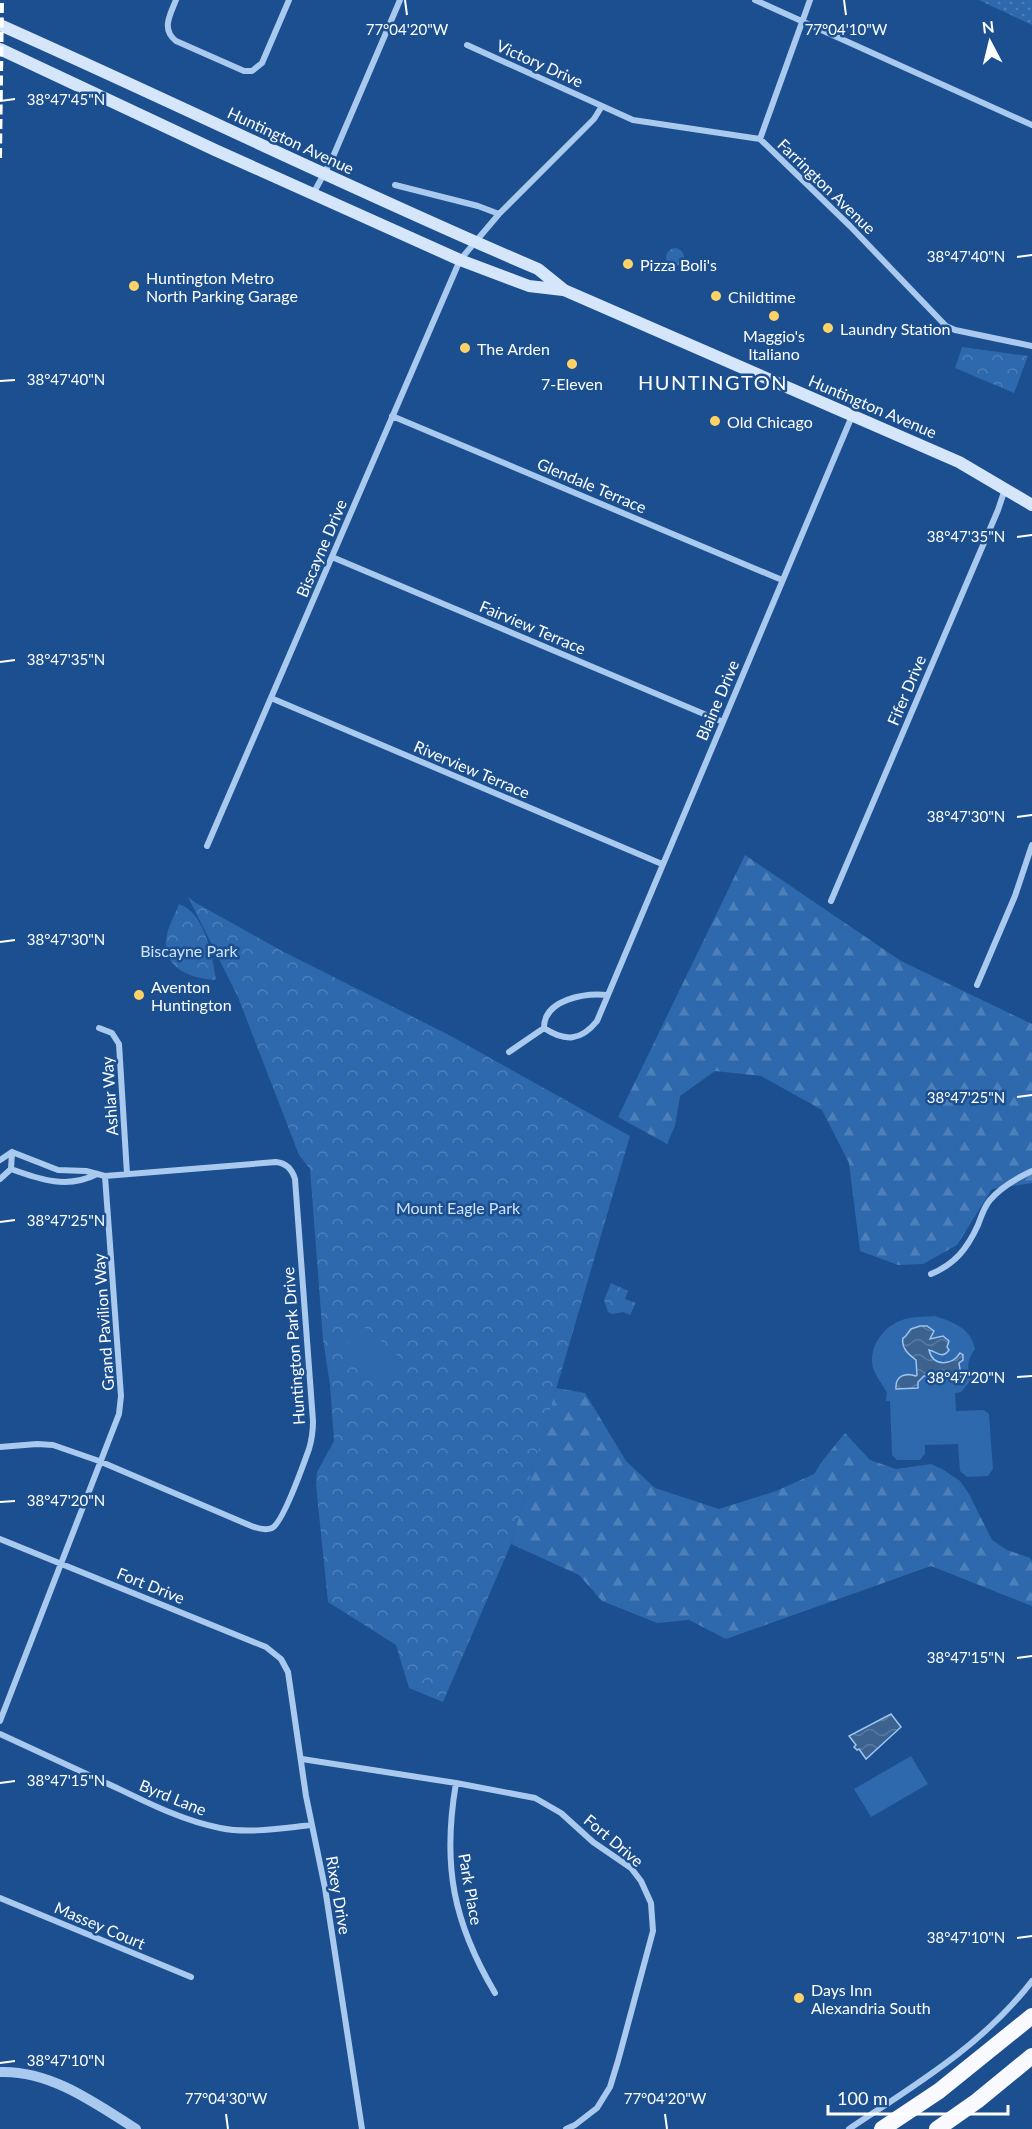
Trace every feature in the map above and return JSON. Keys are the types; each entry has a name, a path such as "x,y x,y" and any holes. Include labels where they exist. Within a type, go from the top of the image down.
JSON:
{"highway":[{"path":"882,2129 939,2091 1032,2016"},
{"path":"937,2129 977,2101 1032,2056"}],"main road":[{"name":"Huntington Avenue","path":"0,25 323,174 538,269 564,290 959,462 1032,505"},
{"name":"Huntington Avenue","path":"0,50 460,260 529,286 564,290"}],"street":[{"path":"176,0 166,23 169,35 244,70 252,71 262,63 289,0"},
{"path":"312,194 400,0"},
{"path":"755,0 1032,125"},
{"path":"760,139 810,0"},
{"name":"Victory Drive","path":"467,45 602,106"},
{"path":"460,260 499,214 594,119 602,106"},
{"name":"Farrington Avenue","path":"602,106 633,120 760,139 850,226 946,326 955,330 1032,346"},
{"path":"395,185 478,206 499,214"},
{"name":"Biscayne Drive","path":"207,846 460,260"},
{"name":"Blaine Drive","path":"544,1028 564,1037 575,1037 583,1035 597,1021 853,415"},
{"name":"Glendale Terrace","path":"392,416 782,580"},
{"name":"Fifer Drive","path":"831,901 998,510 1005,488"},
{"name":"Fairview Terrace","path":"332,557 723,722"},
{"name":"Riverview Terrace","path":"272,699 662,864"},
{"path":"977,985 1015,896 1032,845"},
{"path":"509,1052 544,1028 544,1018 565,1001 586,995 607,995"},
{"name":"Ashlar Way","path":"99,1028 112,1033 119,1044 127,1174"},
{"path":"0,1160 12,1152"},
{"path":"12,1152 12,1169"},
{"name":"Huntington Park Drive","path":"0,1447 53,1445 99,1461 249,1526 271,1529 280,1521 313,1434 293,1172 282,1163 276,1162 105,1176 58,1170 12,1152"},
{"path":"12,1169 48,1180 69,1182 84,1181 98,1174"},
{"path":"0,1179 12,1169"},
{"path":"931,1274 949,1265 962,1253 972,1238 990,1200 1013,1180 1032,1170"},
{"name":"Grand Pavilion Way","path":"0,1721 118,1414 121,1396 105,1176"},
{"name":"Fort Drive","path":"0,1539 266,1647 275,1653 286,1666"},
{"name":"Rixey Drive","path":"286,1666 306,1796 325,1888 362,2129"},
{"name":"Byrd Lane","path":"0,1734 193,1821 236,1830 312,1825"},
{"name":"Fort Drive","path":"302,1759 523,1795 546,1803 567,1817 592,1842 631,1868 641,1881 650,1897 654,1921 649,1950 610,2087 606,2096 590,2115 566,2129"},
{"name":"Park Place","path":"456,1783 451,1818 450,1857 456,1903 466,1937 495,1993"},
{"name":"Massey Court","path":"0,1898 191,1977"},
{"path":"849,2129 949,2062 978,2039 1015,2004 1032,1981"},
{"path":"0,2072 29,2074 53,2081 136,2129"}],"green space":[{"path":"979,0 1032,0 1032,25"},
{"path":"675,248 681,251 684,257 681,263 675,266 669,263 666,257 669,251"},
{"path":"962,347 1028,356 1014,393 955,368"},
{"path":"745,855 901,961 1032,1024 1032,1183 992,1189 957,1245 923,1264 898,1265 860,1251 849,1163 822,1110 761,1076 715,1071 680,1096 675,1126 667,1144 618,1117"},
{"name":"Mount Eagle Park","path":"188,897 282,951 449,1035 630,1136 511,1544 443,1702 409,1688 396,1645 328,1602 316,1485 317,1472 334,1441 330,1385 323,1339 310,1169 299,1155 238,997"},
{"name":"Biscayne Park","path":"179,904 195,916 201,926 210,948 216,980 189,975 181,971 169,958 166,940 169,926"},
{"path":"611,1283 628,1291 625,1299 636,1303 630,1315 623,1312 612,1314 608,1312 604,1300"},
{"path":"935,1316 960,1327 973,1342 975,1349 968,1367 973,1378 961,1392 955,1393 956,1411 984,1410 989,1414 993,1469 988,1476 967,1477 960,1471 958,1444 925,1445 925,1454 920,1460 897,1460 892,1455 890,1401 886,1401 887,1393 873,1368 875,1345 883,1333 895,1323 910,1318"},
{"path":"363,1326 402,1359 383,1380 344,1348"},
{"path":"556,1388 585,1393 626,1461 655,1488 719,1509 776,1491 814,1474 845,1433 870,1460 896,1469 931,1464 942,1469 960,1481 992,1540 1007,1550 1030,1558 1032,1561 1032,1606 931,1566 726,1639 689,1620 657,1623 602,1601 579,1575 511,1544"},
{"path":"911,1756 928,1784 871,1817 854,1789"}],"water":[{"path":"927,1326 934,1331 930,1339 943,1336 949,1341 947,1347 949,1350 944,1354 929,1350 931,1356 938,1362 948,1362 960,1353 963,1355 963,1360 959,1363 961,1376 959,1380 955,1376 924,1376 918,1382 918,1388 896,1389 897,1381 902,1376 917,1375 916,1360 903,1345 903,1338 911,1329"},
{"path":"891,1714 901,1727 866,1759 859,1749 854,1747 856,1745 849,1736"}],"railway":[{"path":"0,158 2,0"}],"place":[{"name":"Pizza Boli's","path":"628,264"},
{"name":"Huntington Metro North Parking Garage","path":"134,286"},
{"name":"Childtime","path":"716,296"},
{"name":"Maggio's Italiano","path":"774,316"},
{"name":"Laundry Station","path":"828,328"},
{"name":"The Arden","path":"465,348"},
{"name":"7-Eleven","path":"572,364"},
{"name":"Old Chicago","path":"715,421"},
{"name":"Aventon Huntington","path":"139,995"},
{"name":"Days Inn Alexandria South","path":"799,1998"}],"district":[{"name":"HUNTINGTON","path":"713,382"}]}
